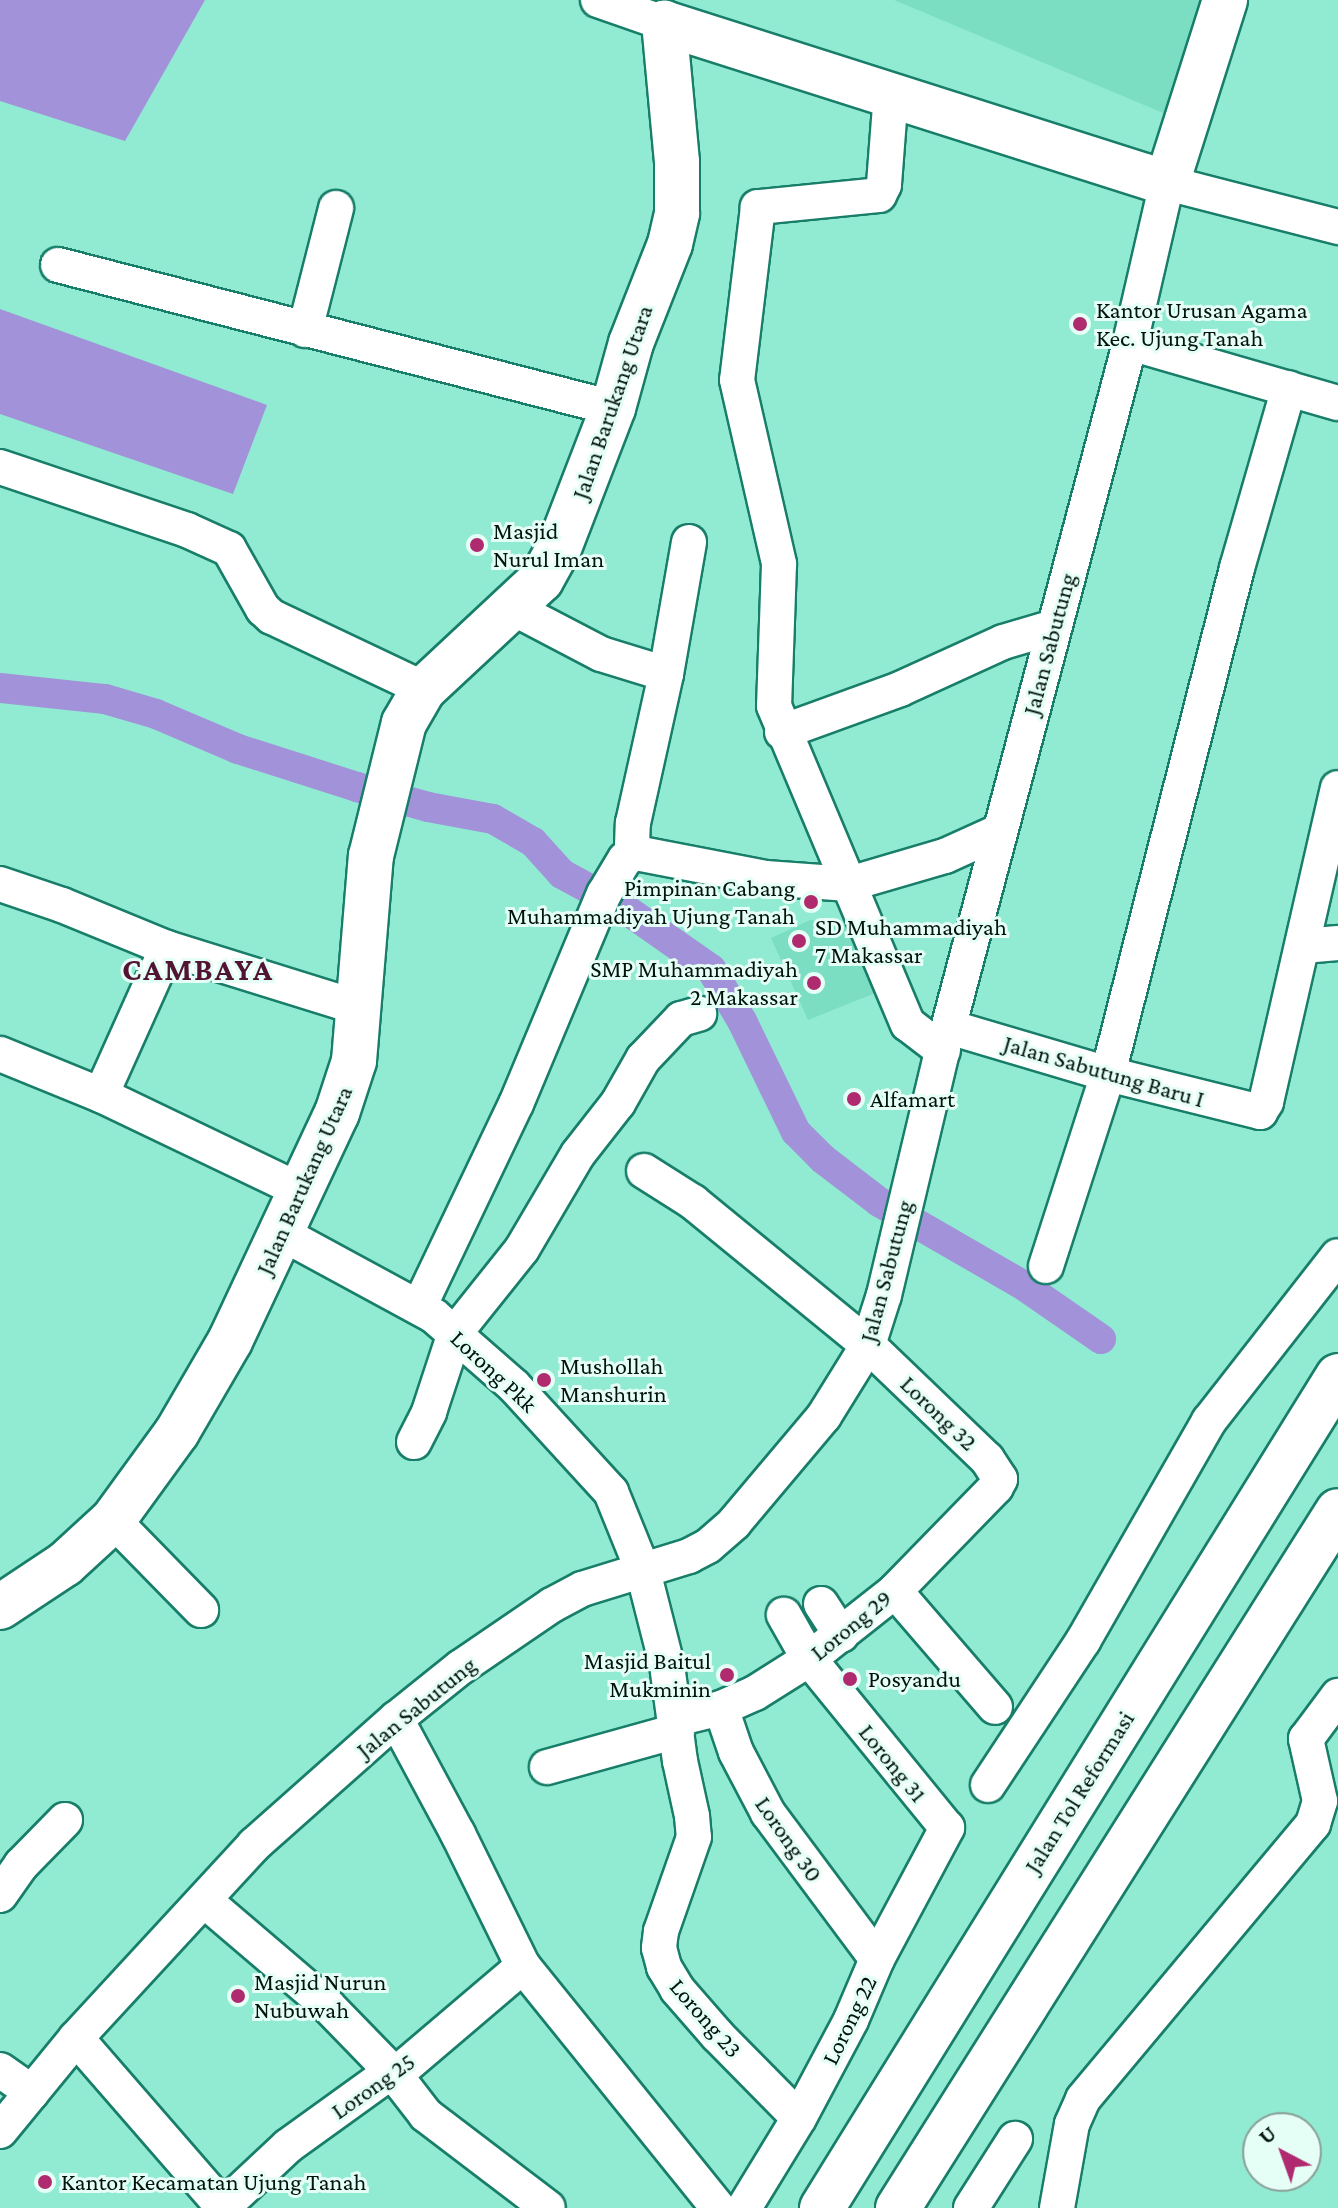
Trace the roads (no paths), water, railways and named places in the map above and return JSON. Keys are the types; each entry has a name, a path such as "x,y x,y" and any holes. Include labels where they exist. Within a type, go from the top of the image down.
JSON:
{"main road":[{"path":"664,23 1167,183 1225,0"},
{"name":"Jalan Barukang Utara","path":"0,1607 65,1564 113,1520 204,1390 283,1234 337,1113 354,1061 360,1008 358,975 371,856 385,789 404,723 424,689 541,580 559,548 613,408 631,343 670,244 677,213 677,162 664,23"},
{"name":"Jalan Tol Reformasi","path":"822,2208 1338,1376"},
{"path":"898,2208 1338,1511"}],"street":[{"path":"598,0 664,23"},
{"path":"891,93 884,185 879,195 763,205 756,211 737,380 779,564 773,668 774,706 782,732 908,1024 922,1038 946,1039"},
{"path":"1167,183 1338,227"},
{"name":"Jalan Sabutung","path":"0,2131 76,2038 254,1845 396,1719 461,1667 552,1605 582,1589 699,1551 734,1523 805,1442 852,1375 868,1345 884,1295 946,1039 1130,343 1167,183"},
{"path":"305,330 336,208"},
{"path":"58,265 613,408"},
{"path":"1130,343 1338,403"},
{"path":"1046,1266 1108,1074 1237,568 1289,388"},
{"path":"0,467 187,530 229,549 263,609 272,617 424,689"},
{"path":"636,853 632,846 633,823 666,674 689,542"},
{"path":"513,608 601,654 666,674"},
{"path":"782,732 909,685 1003,642 1054,627"},
{"path":"1338,788 1303,946 1338,943"},
{"path":"420,1305 516,1104 604,894 619,866 636,853 766,878 849,884 945,856 1000,831"},
{"path":"0,884 62,905 167,948 360,1008"},
{"name":"Jalan Sabutung Baru I","path":"946,1039 1108,1074 1260,1112 1266,1102 1303,946"},
{"path":"101,1095 167,948"},
{"path":"414,1442 429,1412 455,1333 522,1249 578,1154 618,1103 643,1059 681,1019 699,1014"},
{"path":"0,1054 101,1095 301,1191"},
{"path":"644,1171 693,1202 868,1345"},
{"name":"Lorong Pkk","path":"283,1234 420,1305 514,1386 611,1492 643,1571 667,1665 677,1737"},
{"path":"988,1785 1083,1641 1209,1421 1338,1256"},
{"name":"Lorong 32","path":"868,1345 987,1459 1000,1479 996,1487"},
{"name":"Lorong 29","path":"547,1767 677,1737 721,1708 776,1682 895,1591 996,1487"},
{"path":"113,1520 201,1610"},
{"path":"895,1591 995,1707"},
{"path":"821,1604 841,1635"},
{"name":"Lorong 31","path":"784,1615 809,1659 947,1828"},
{"path":"1057,2208 1072,2124 1083,2099 1313,1824 1320,1801 1306,1739 1338,1696"},
{"name":"Lorong 30","path":"721,1708 736,1752 768,1813 877,1959"},
{"path":"396,1719 458,1834 523,1966 718,2208"},
{"name":"Lorong 23","path":"677,1737 694,1837 661,1931 659,1948 664,1967 677,1989 707,2024 799,2118"},
{"path":"0,1895 21,1865 65,1820"},
{"name":"Lorong 22","path":"744,2208 799,2118 851,2020 877,1959 947,1828"},
{"path":"204,1900 321,1999 395,2075 426,2115 532,2203"},
{"name":"Lorong 25","path":"224,2208 288,2146 381,2079 395,2075 523,1966"},
{"path":"76,2038 224,2208"},
{"path":"0,2070 32,2092"},
{"path":"971,2208 1015,2139"}],"waterway":[{"path":"0,688 105,699 156,714 238,749 357,787 428,807 493,819 533,842 562,874 621,906 711,969 742,1021 796,1132 823,1159 879,1202 1023,1285 1101,1339"}],"place":[{"name":"Kantor Urusan Agama Kec. Ujung Tanah","path":"1080,324"},
{"name":"Masjid Nurul Iman","path":"477,545"},
{"name":"Pimpinan Cabang Muhammadiyah Ujung Tanah","path":"811,902"},
{"name":"SD Muhammadiyah 7 Makassar","path":"799,941"},
{"name":"SMP Muhammadiyah 2 Makassar","path":"814,983"},
{"name":"Alfamart","path":"854,1099"},
{"name":"Mushollah Manshurin","path":"544,1380"},
{"name":"Masjid Baitul Mukminin","path":"727,1675"},
{"name":"Posyandu","path":"850,1679"},
{"name":"Masjid Nurun Nubuwah","path":"238,1996"},
{"name":"Kantor Kecamatan Ujung Tanah","path":"45,2182"}],"district":[{"name":"CAMBAYA","path":"198,969"}]}
